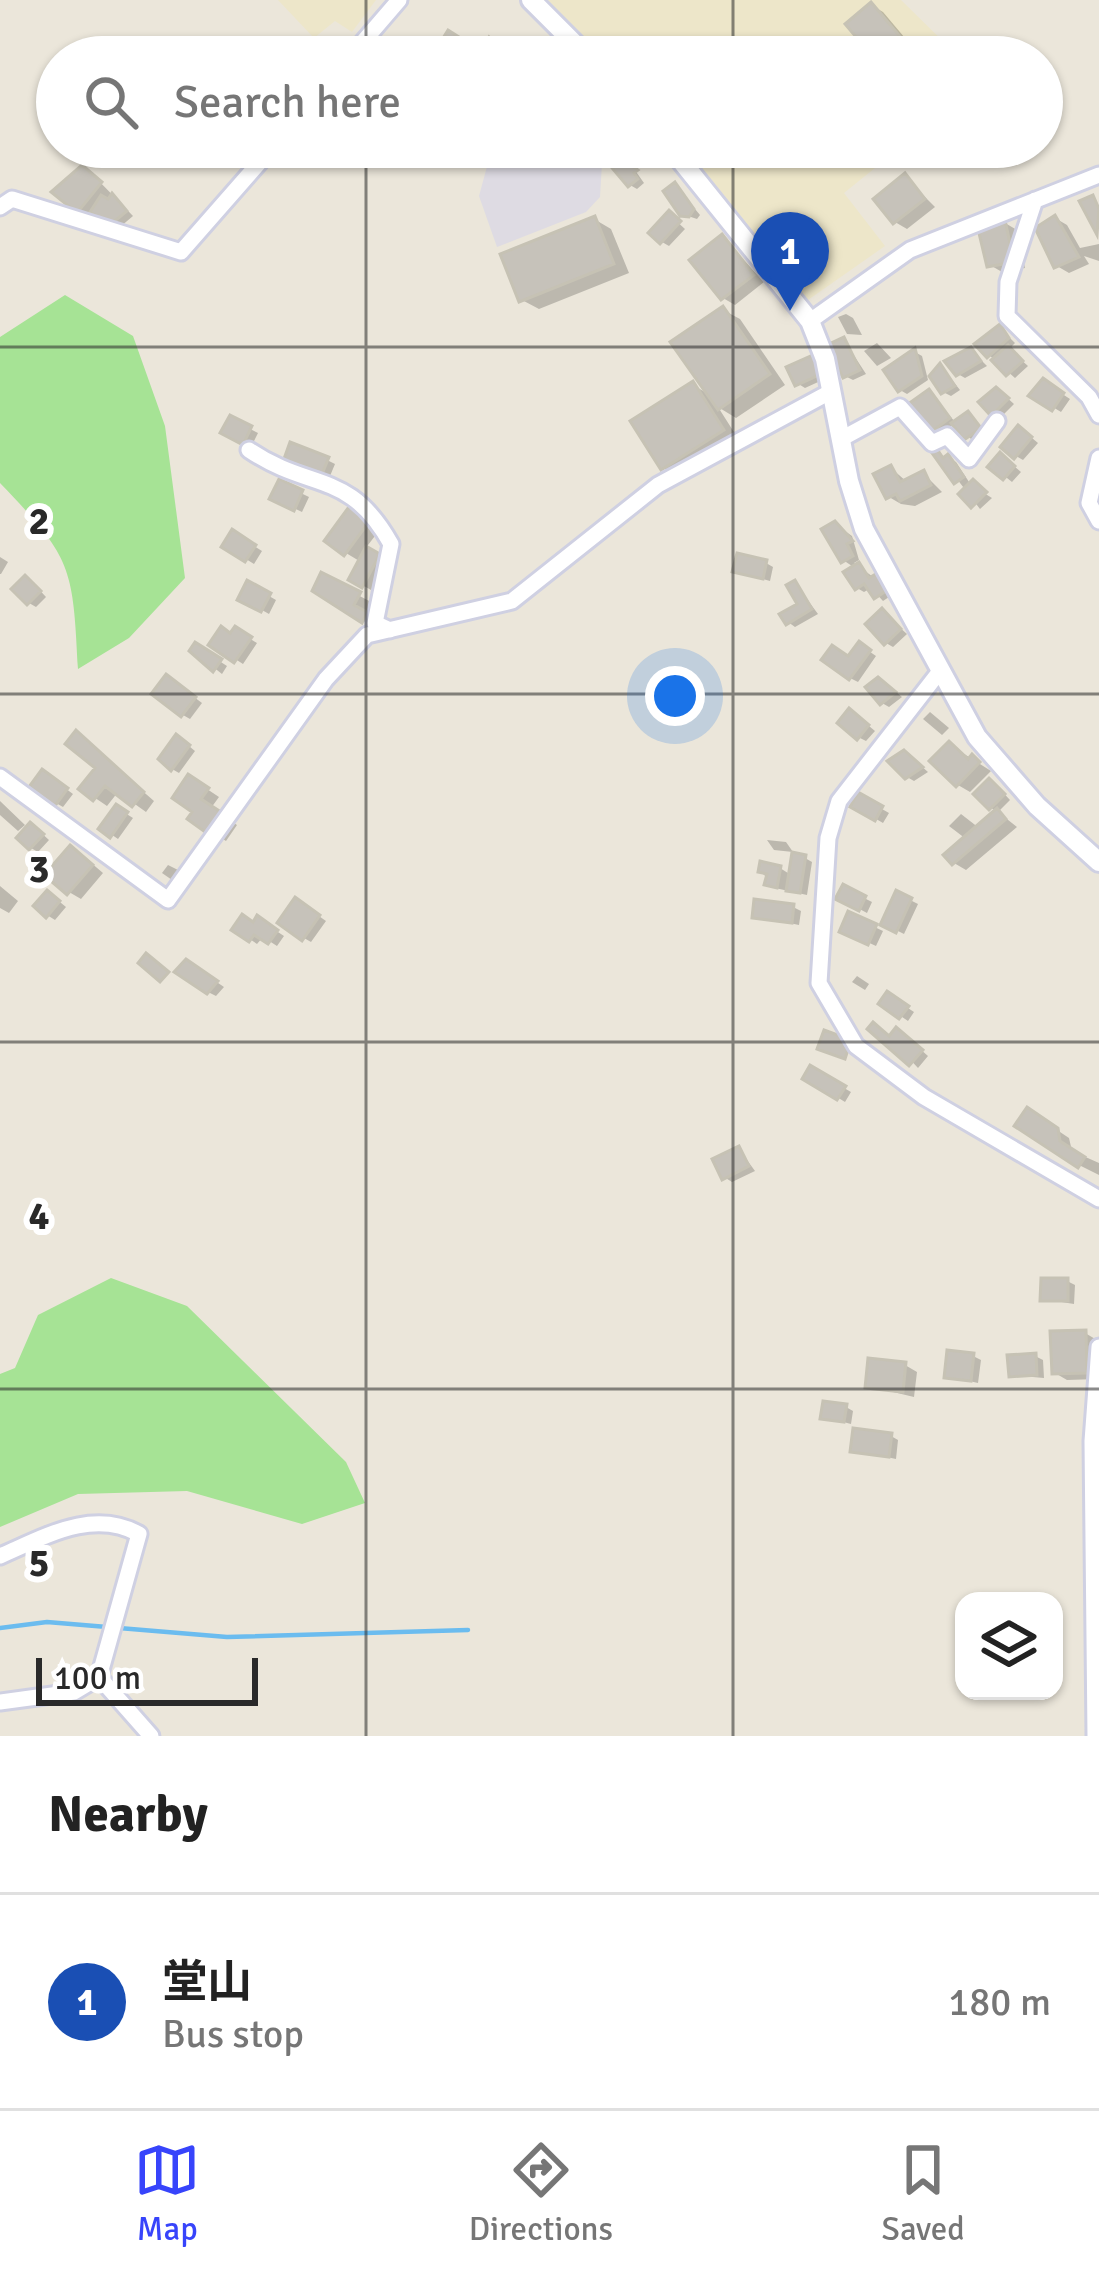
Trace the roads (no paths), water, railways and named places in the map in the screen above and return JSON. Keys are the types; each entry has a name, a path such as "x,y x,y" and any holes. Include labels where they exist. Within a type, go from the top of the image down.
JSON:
{"street":[{"path":"368,36 399,0"},
{"path":"531,0 567,36"},
{"path":"0,207 12,200 39,204 181,252 255,168"},
{"path":"687,168 810,321 832,391 864,529 977,737 1004,770 1099,862"},
{"path":"810,321 910,250 1099,175"},
{"path":"1036,200 1007,282 1007,316 1089,397 1099,415"},
{"path":"0,777 168,900 346,654 367,635 512,601 658,485 832,391"},
{"path":"841,439 900,407 932,443 947,436 969,459 997,422"},
{"path":"249,450 294,473 346,489 362,501 392,544 375,623 392,632"},
{"path":"1099,458 1089,503 1099,521"},
{"path":"940,671 838,801 828,838 816,964 819,983 856,1046 924,1097 1099,1199"},
{"path":"1095,1736 1092,1441 1099,1346"},
{"path":"0,1556 62,1529 94,1523 121,1524 139,1534 99,1677 74,1692 0,1702"},
{"path":"99,1677 151,1736"}],"waterway":[{"path":"0,1628 47,1622 227,1637 468,1630"}],"place":[{"name":"堂山","path":"790,311"}]}
